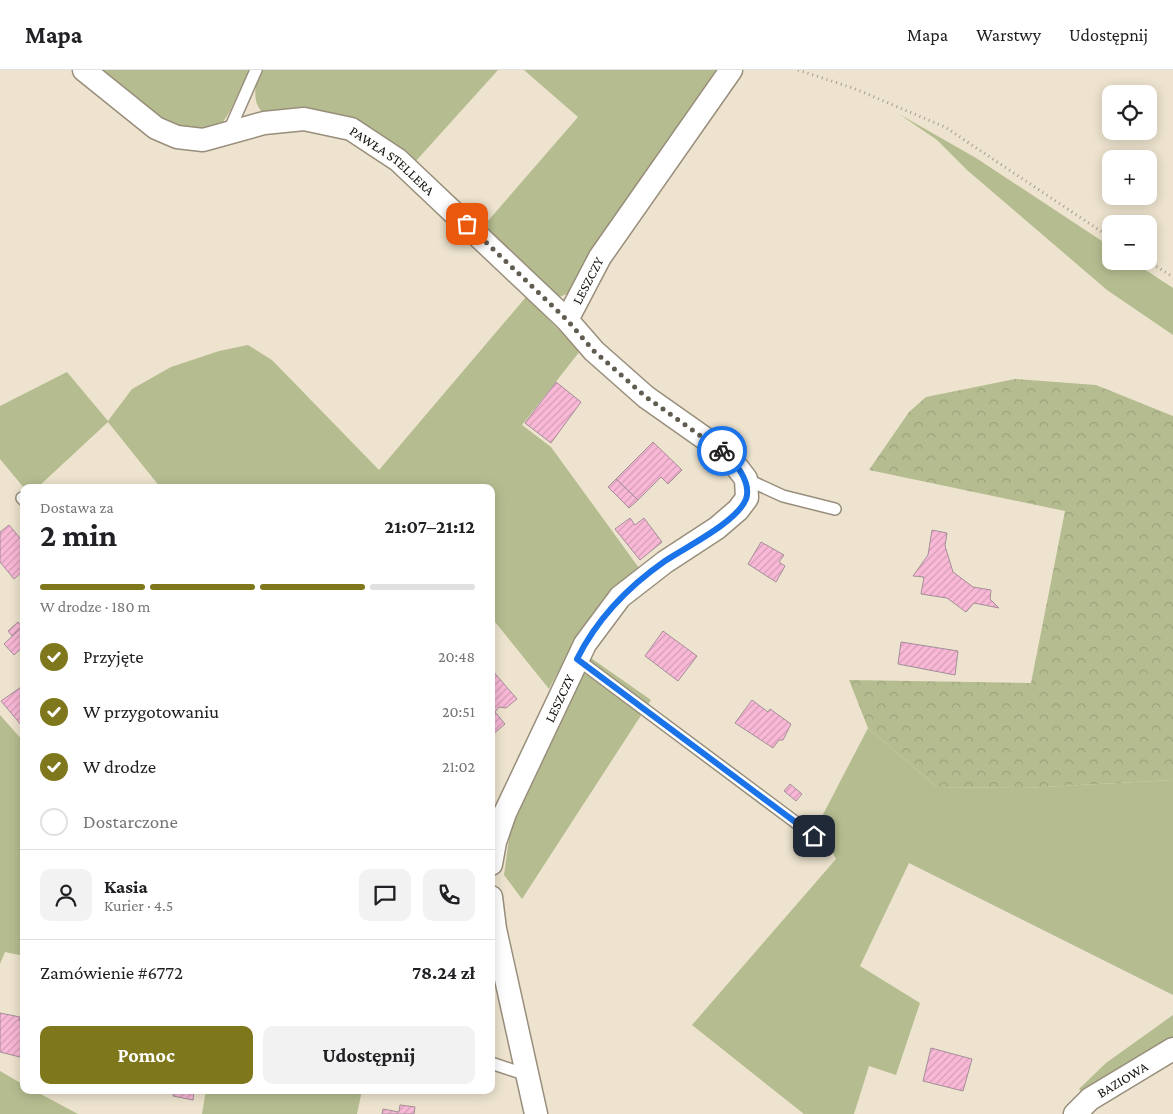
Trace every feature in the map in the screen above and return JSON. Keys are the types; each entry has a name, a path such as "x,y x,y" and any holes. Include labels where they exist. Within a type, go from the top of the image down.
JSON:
{"street":[{"name":"PAWŁA STELLERA","path":"84,70 156,128 177,137 202,140 229,131 264,123 304,119 351,129 398,160 567,320"},
{"name":"LESZCZY","path":"495,842 505,813 585,644 620,597 665,562 717,528 738,510 746,498 746,479 727,454 646,397 594,351 567,320 600,257 731,70"},
{"path":"495,928 536,1114"},
{"name":"BAZIOWA","path":"1075,1114 1090,1099 1172,1051"}],"lane":[{"path":"229,131 256,70"},
{"path":"746,479 783,496 835,509"},
{"path":"577,659 814,836"},
{"path":"495,1064 527,1075"}],"path":[{"path":"798,70 853,88 946,127 1102,232"},
{"path":"1157,267 1173,277"}],"green space":[{"path":"96,70 249,70 230,111 221,125 207,131 175,129"},
{"path":"261,70 498,70 415,162 273,111 261,111 255,96"},
{"path":"524,70 725,70 572,292 559,297 481,229 578,117"},
{"path":"899,114 976,158 1102,241 1102,270 1146,270 1173,288 1173,335 1107,290 967,170 937,140"},
{"path":"526,297 580,351 522,425 551,447 639,568 572,646 549,689 495,622 495,484 158,484 108,422 41,484 21,484 0,459 0,406 67,372 108,421 132,389 171,367 219,351 248,345 272,360 379,470"},
{"path":"1015,379 1096,385 1173,416 1173,780 1023,788 937,787 868,728 849,680 1031,683 1065,511 869,470 909,412 926,397"},
{"path":"588,656 651,700 522,899 504,875 511,824"},
{"path":"0,715 20,738 20,955 5,952 0,964"},
{"path":"868,728 937,787 1023,788 1173,780 1173,995 909,863 860,966 920,1003 896,1075 869,1066 854,1114 804,1114 692,1025 836,859 818,824"},
{"path":"1173,1015 1173,1041 1085,1096 1079,1089 1106,1063"},
{"path":"0,1071 20,1083 20,1094 40,1094 78,1114 0,1114"},
{"path":"205,1094 361,1094 357,1114 202,1114"}],"building":[{"path":"556,382 581,402 551,443 525,423"},
{"path":"653,442 682,470 668,484 661,477 638,500 616,479"},
{"path":"616,479 638,500 629,508 608,487"},
{"path":"630,518 635,525 644,518 662,542 640,560 615,529"},
{"path":"9,525 20,538 20,574 14,579 0,562 0,532"},
{"path":"932,530 947,533 945,546 953,572 973,587 991,590 990,599 999,608 974,603 966,612 947,598 921,594 924,577 913,576 928,555"},
{"path":"761,542 784,555 779,562 785,566 776,582 748,564"},
{"path":"18,622 20,624 20,629 12,636 8,631"},
{"path":"20,629 20,650 14,655 4,644"},
{"path":"663,631 697,656 678,681 645,656"},
{"path":"901,642 958,651 955,675 898,664"},
{"path":"495,674 517,699 506,708 499,707 495,712"},
{"path":"20,688 20,724 1,701"},
{"path":"752,700 768,712 770,709 791,724 783,740 779,740 773,748 735,723"},
{"path":"495,712 505,724 495,733"},
{"path":"790,784 802,794 796,801 784,791"},
{"path":"0,1013 20,1017 20,1057 0,1052"},
{"path":"931,1048 972,1059 963,1091 923,1081"},
{"path":"173,1094 194,1094 193,1100 173,1096"},
{"path":"400,1105 415,1107 414,1114 382,1114 383,1109 399,1112"}],"way so far":[{"path":"467,224 567,320 594,351 646,397 722,451"}],"route":[{"path":"722,451 727,454 746,479 746,498 738,510 717,528 665,562 620,597 585,644 577,659 814,836"}]}
